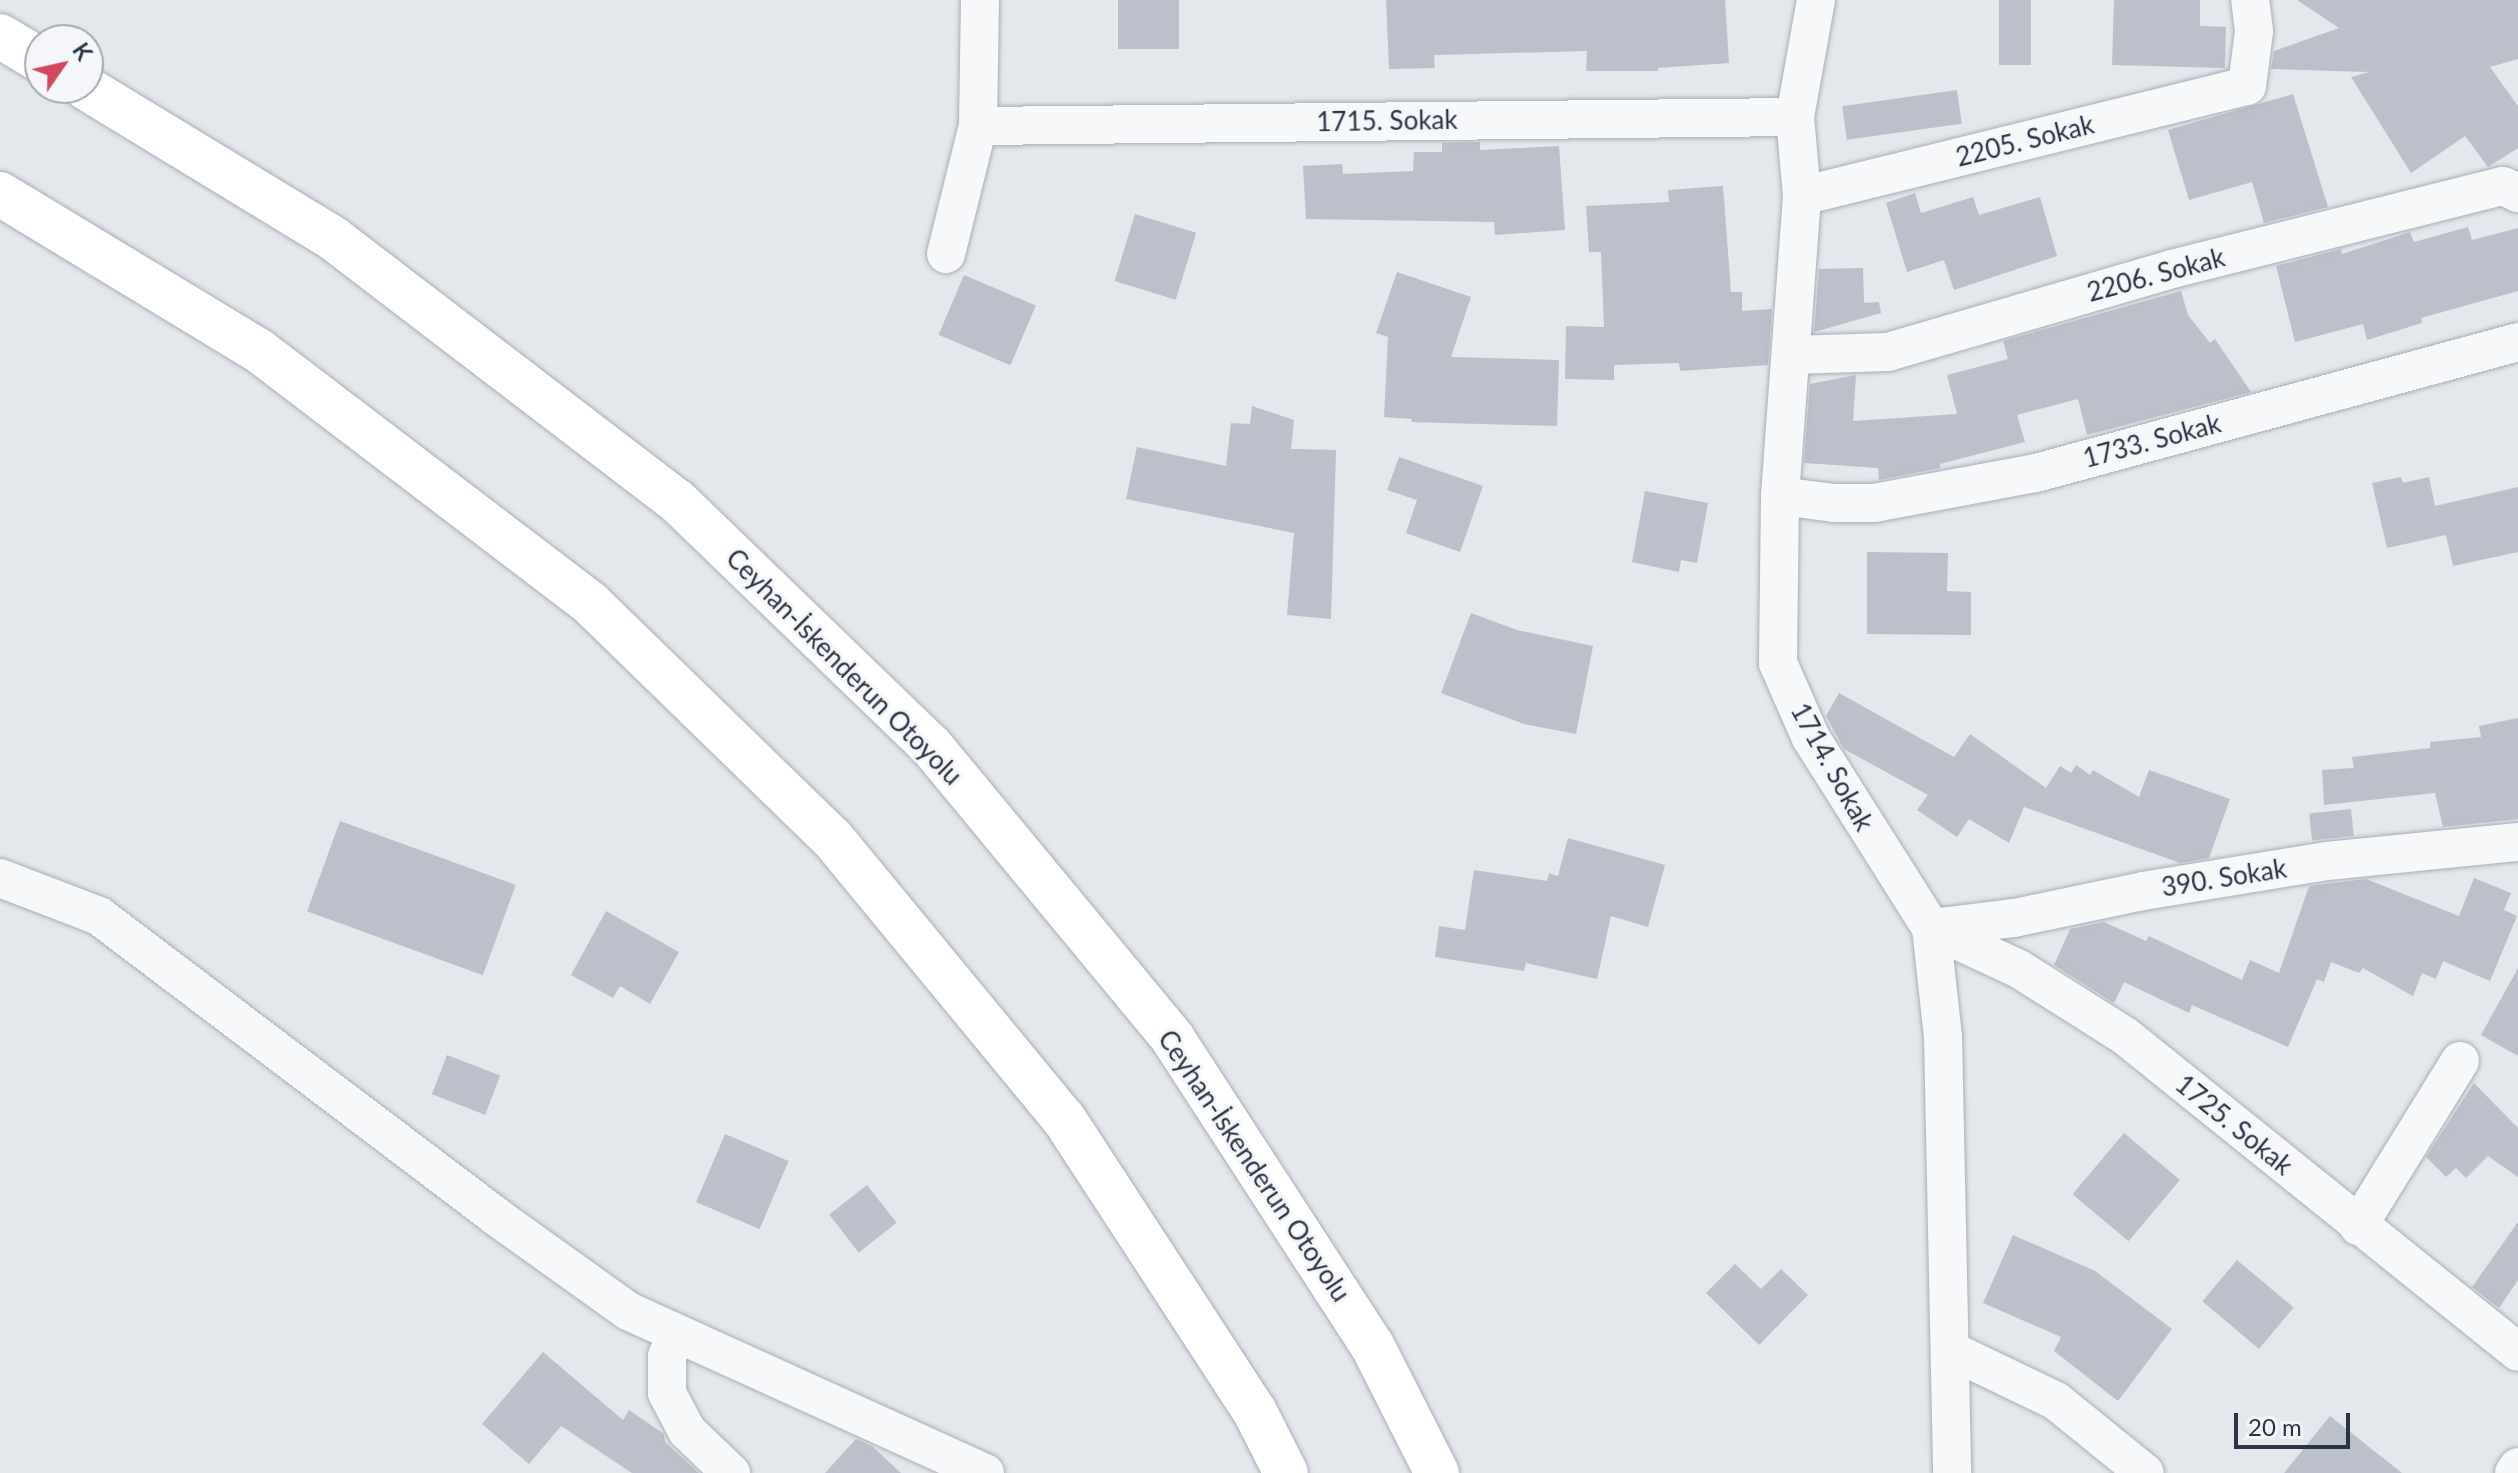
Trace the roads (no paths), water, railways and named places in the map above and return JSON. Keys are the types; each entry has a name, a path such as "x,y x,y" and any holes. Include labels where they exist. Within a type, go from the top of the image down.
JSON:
{"highway":[{"path":"0,36 24,50"},
{"name":"Ceyhan-İskenderun Otoyolu","path":"104,99 334,239 677,501 931,746 1173,1039 1372,1345 1437,1473"},
{"path":"0,194 258,350 590,603 832,838 1064,1119 1255,1412 1286,1473"},
{"path":"0,222 258,350"}],"street":[{"path":"946,254 978,126 980,0"},
{"name":"1714. Sokak","path":"1816,0 1795,117 1802,196 1780,496 1778,663 1811,738 1931,928 1943,1036 1952,1473"},
{"name":"2205. Sokak","path":"1802,196 2247,86 2254,31 2250,0"},
{"name":"1715. Sokak","path":"978,126 1795,117"},
{"name":"2206. Sokak","path":"1792,355 1888,352 2202,262 2503,186 2518,193"},
{"name":"1733. Sokak","path":"1780,496 1835,503 1874,503 2036,473 2518,342"},
{"name":"390. Sokak","path":"1931,928 2014,918 2143,891 2327,861 2518,842"},
{"path":"0,878 99,916 494,1215 628,1311 985,1473"},
{"name":"1725. Sokak","path":"1931,928 2019,969 2125,1036 2518,1352"},
{"path":"2358,1226 2460,1061"},
{"path":"676,1333 667,1356 667,1393 687,1431 731,1473"},
{"path":"1950,1350 2056,1401 2145,1473"},
{"path":"2514,1473 2518,1467"}]}
